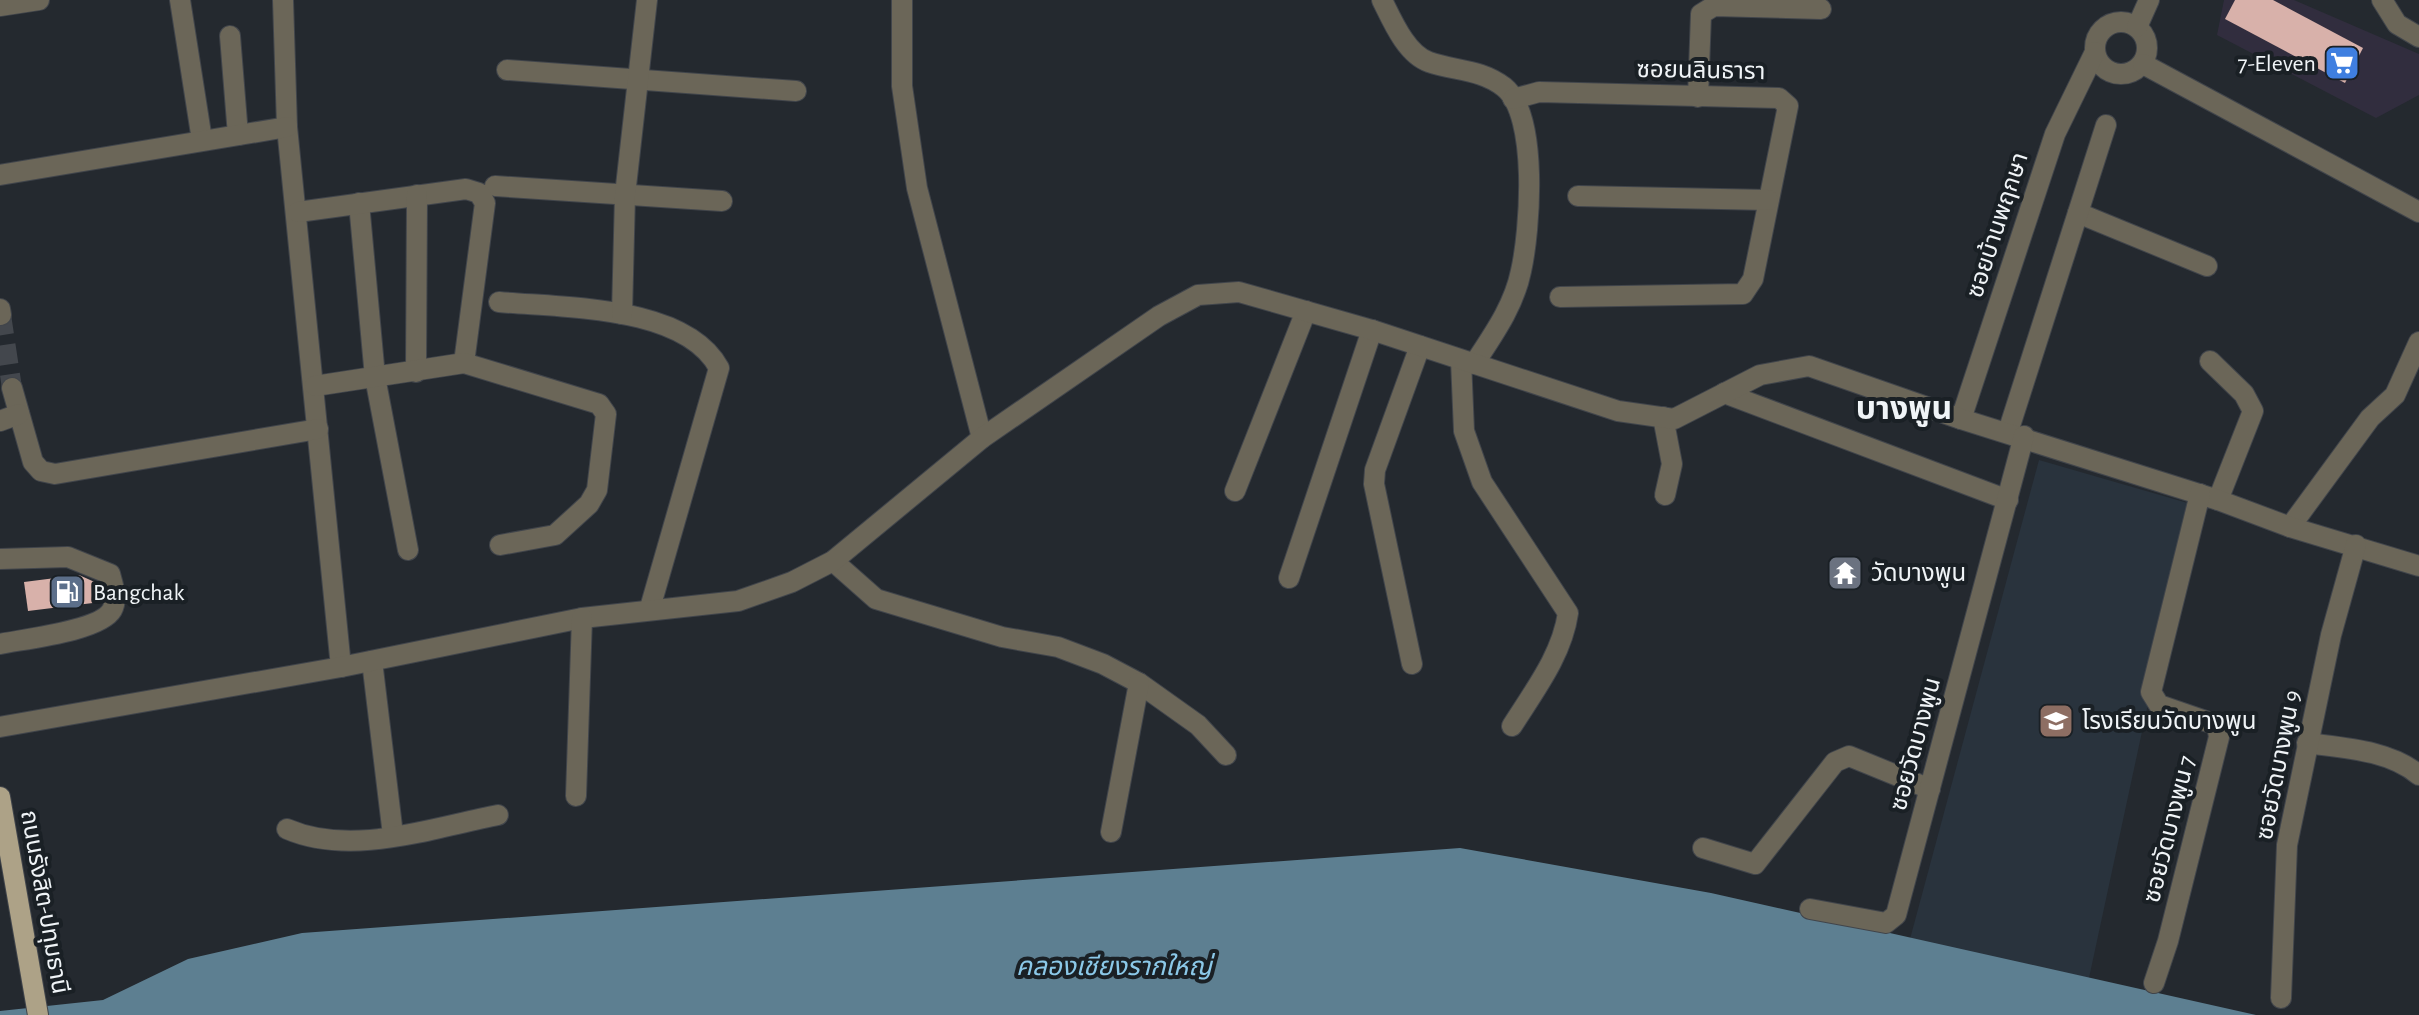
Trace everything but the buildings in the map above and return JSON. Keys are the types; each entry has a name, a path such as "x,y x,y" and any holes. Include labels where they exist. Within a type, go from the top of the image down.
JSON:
{"main road":[{"name":"ถนนรังสิต-ปทุมธานี","path":"0,797 38,1015"}],"street":[{"path":"0,6 39,0"},
{"path":"180,0 202,140"},
{"path":"283,0 287,127 298,212 341,667"},
{"path":"622,314 625,195 647,0"},
{"path":"902,0 902,86 917,188 982,438"},
{"path":"1382,0 1401,36 1426,61 1474,71 1505,88 1525,129 1531,159 1521,272 1505,317 1468,362 1464,431 1482,482 1568,613 1565,633 1512,726"},
{"path":"2095,52 2099,62 2116,74 2135,70 2143,64 2147,44 2137,27 2149,0"},
{"path":"2382,0 2397,24 2419,37"},
{"path":"1698,97 1701,14 1714,6 1821,9"},
{"name":"ซอยบ้านพฤกษา","path":"1961,419 2055,134 2095,52 2095,43 2107,26 2127,23 2137,27"},
{"path":"230,36 238,135"},
{"path":"2143,64 2419,212"},
{"path":"507,70 796,91"},
{"name":"ซอยนลินธารา","path":"1513,99 1539,92 1779,98 1788,106 1753,279 1743,294 1560,297"},
{"name":"ซอยวัดบางพูน","path":"1810,909 1892,921 1896,915 2008,500 2016,434 2106,125"},
{"path":"0,175 287,127"},
{"path":"495,186 722,201"},
{"path":"298,212 466,189 479,193 485,203 464,363"},
{"path":"416,372 417,195"},
{"path":"1578,196 1768,200"},
{"path":"359,203 375,377 408,550"},
{"path":"2078,213 2207,266"},
{"path":"0,727 341,667 582,618 650,608 738,601 792,582 833,561 982,438 1159,316 1198,295 1239,292 1372,330 1618,411 1674,419 1760,375 1809,366 1961,419 2209,497 2290,527 2419,566"},
{"path":"499,302 622,314 684,332 700,342 719,368 650,608"},
{"path":"1235,491 1306,311"},
{"path":"1289,578 1372,330"},
{"path":"2290,527 2370,418 2395,395 2419,342"},
{"path":"1412,664 1374,484 1375,470 1420,346"},
{"path":"2209,497 2253,411 2244,394 2210,361"},
{"path":"315,386 464,363 585,397 599,404 606,414 597,490 589,504 555,535 500,545"},
{"path":"12,388 10,418 33,462 41,471 55,474 318,429"},
{"path":"1724,393 2008,500"},
{"path":"1663,417 1672,464 1665,495"},
{"name":"ซอยวัดบางพูน 7","path":"2154,983 2168,941 2219,737 2217,725 2159,705 2151,692 2209,497"},
{"name":"ซอยวัดบางพูน 9","path":"2281,998 2287,845 2307,743 2356,545"},
{"path":"0,559 68,557 110,574 115,594 113,609 101,622 0,644"},
{"path":"833,561 876,599 1002,637 1058,647 1103,664 1139,683 1198,725 1226,755"},
{"path":"576,796 582,618"},
{"path":"372,661 393,835"},
{"path":"1111,832 1139,683"},
{"path":"2307,743 2362,750 2409,767 2419,775"},
{"path":"1703,848 1755,864 1835,762 1849,756 1930,789"},
{"path":"287,829 311,839 366,840 498,815"}],"shaded area":[{"path":"2224,0 2294,0 2419,54 2419,95 2376,118 2217,35"},
{"name":"โรงเรียนวัดบางพูน","path":"2039,460 2191,504 2089,978 1910,939"}],"water":[{"name":"คลองเชียงรากใหญ่","path":"1460,848 1711,893 2256,1015 0,1015 0,1011 103,1000 188,959 302,933"}],"tunnel":[{"path":"1,315 12,388"}],"place":[{"name":"7-Eleven","path":"2342,63"},
{"name":"วัดบางพูน","path":"1845,573"},
{"name":"Bangchak","path":"67,592"},
{"name":"โรงเรียนวัดบางพูน","path":"2056,721"}],"district":[{"name":"บางพูน","path":"1904,408"}]}
